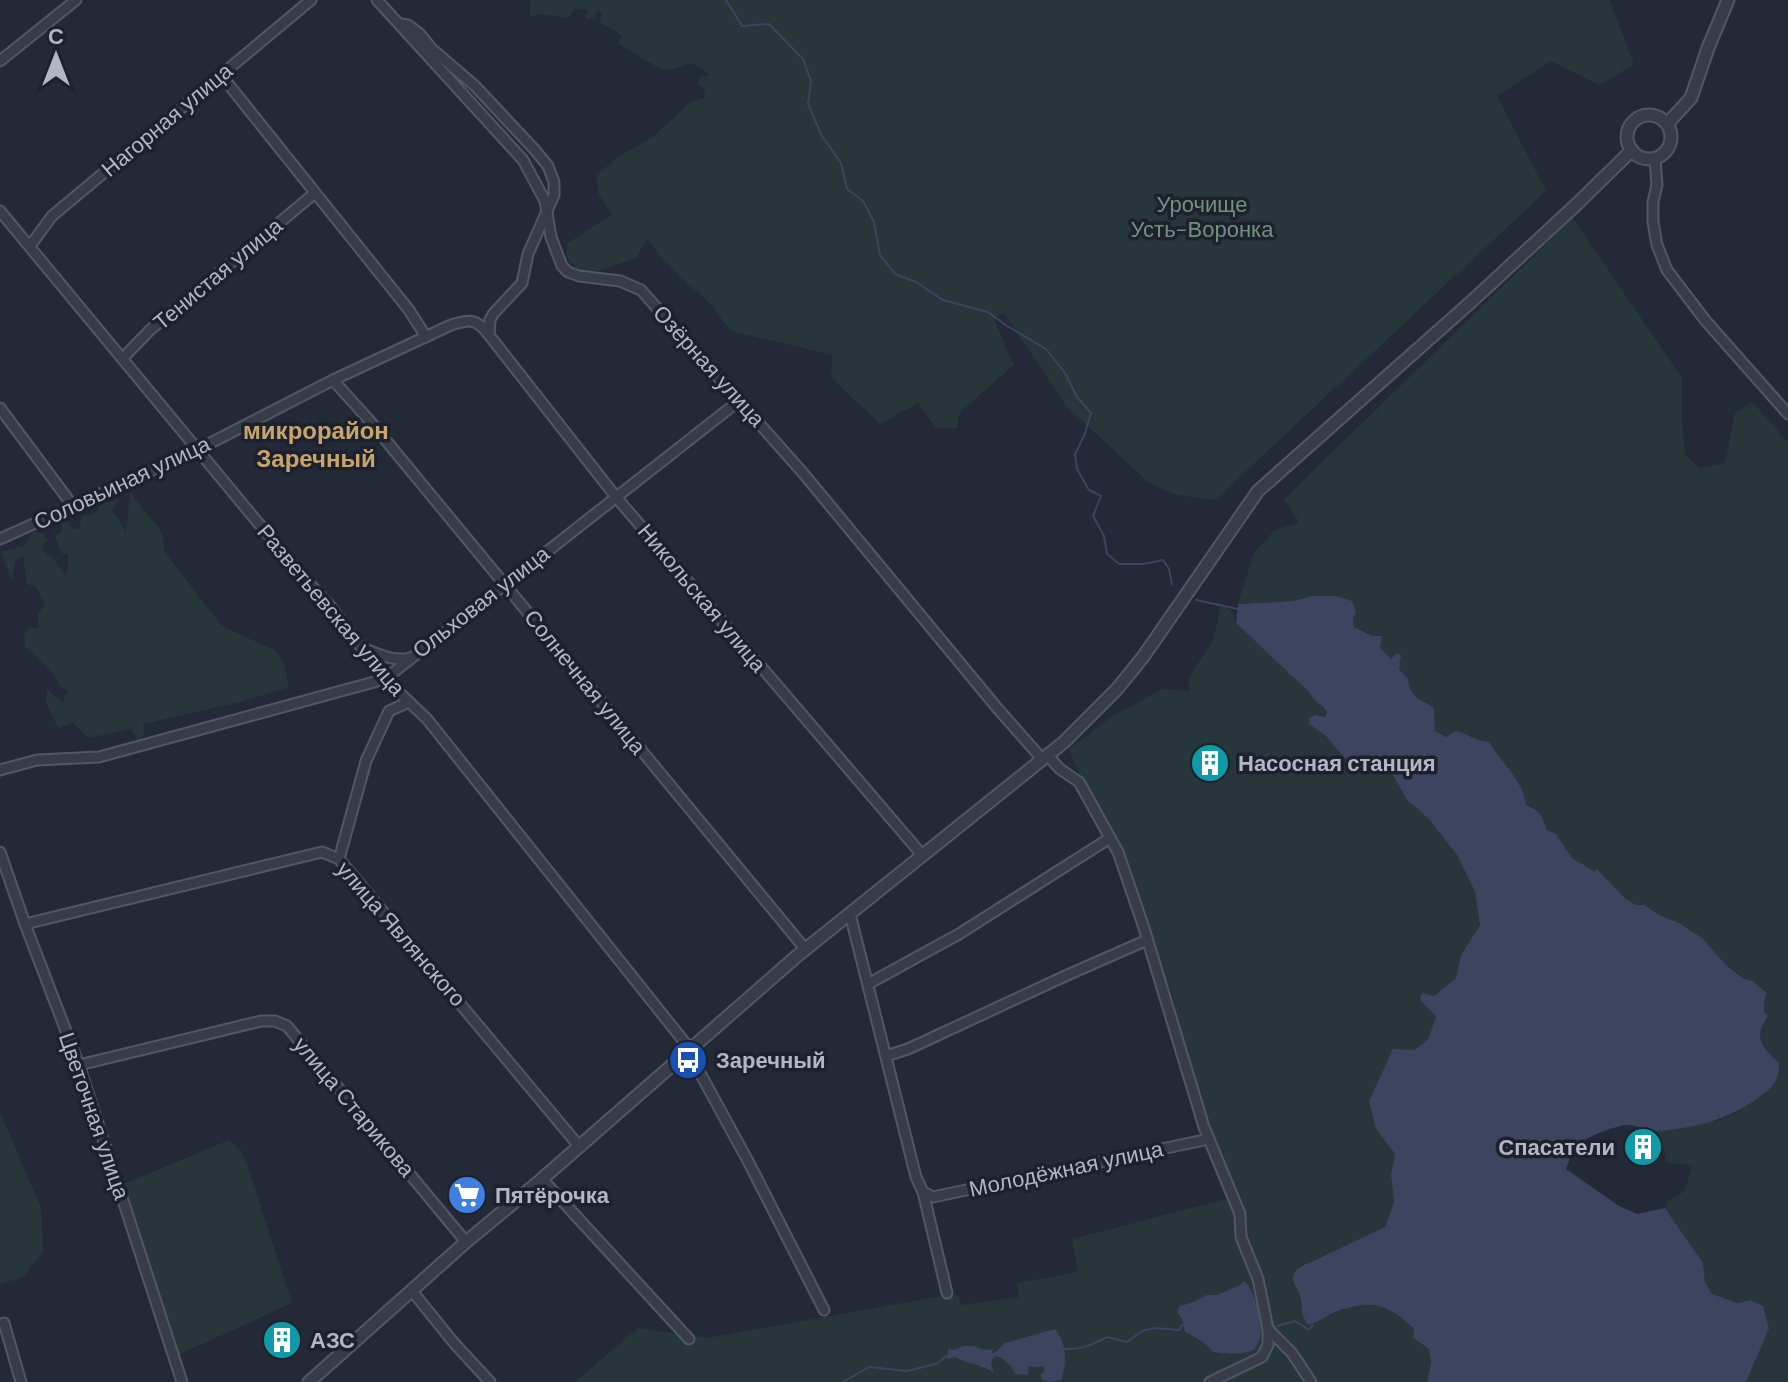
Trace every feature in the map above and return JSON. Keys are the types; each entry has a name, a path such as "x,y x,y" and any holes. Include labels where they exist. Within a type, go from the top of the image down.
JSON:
{"street":[{"path":"0,61 76,0"},
{"name":"Нагорная улица","path":"30,246 52,216 311,0"},
{"name":"Озёрная улица","path":"377,0 523,160 545,201 551,237 562,266 579,276 620,281 641,290 803,473 998,709 1046,758 1079,782 1110,838"},
{"path":"1667,124 1691,98 1728,0"},
{"path":"399,23 408,25 420,34 432,49 475,86 541,157 554,182 554,195 528,254 522,283 493,314 489,335"},
{"path":"221,75 409,310 426,337"},
{"path":"1654,115 1667,124 1671,133 1665,153 1655,158 1645,158 1632,150 1627,135 1634,121 1654,115"},
{"path":"309,1382 466,1242 806,950 1046,758 1088,719 1143,657 1258,491 1472,301 1632,150"},
{"path":"1655,158 1657,185 1653,222 1657,245 1667,270 1705,320 1788,414"},
{"name":"Тенистая улица","path":"123,358 150,330 315,193"},
{"name":"Разветьевская улица","path":"0,211 331,607 385,679 427,719 689,1050 824,1310"},
{"name":"Соловьиная улица","path":"0,539 197,450 333,380 451,325 465,320 480,323 489,335"},
{"name":"Никольская улица","path":"489,335 616,497 923,856"},
{"name":"Солнечная улица","path":"333,380 806,950"},
{"name":"Ольховая улица","path":"0,770 37,760 99,757 385,679 740,400"},
{"path":"0,408 73,506"},
{"path":"362,648 393,659 409,658"},
{"path":"339,859 366,761 389,711 409,702"},
{"path":"868,984 959,934 1110,838 1118,852 1147,940 1209,1139 1240,1214 1241,1237 1258,1279 1268,1329 1268,1345 1262,1357 1210,1382"},
{"name":"Цветочная улица","path":"0,852 79,1065 182,1382"},
{"name":"улица Являнского","path":"25,924 322,852 339,859 579,1146"},
{"path":"850,914 947,1293"},
{"path":"886,1056 908,1049 1147,940"},
{"name":"улица Старикова","path":"79,1065 261,1021 275,1021 287,1026 466,1242"},
{"name":"Молодёжная улица","path":"923,1192 933,1197 1209,1139"},
{"path":"542,1179 689,1339"},
{"path":"412,1291 490,1382"},
{"path":"4,1323 21,1382"},
{"path":"1268,1329 1292,1353 1311,1382"}],"green space":[{"name":"Урочище Усть-Воронка","path":"531,0 1610,0 1634,65 1600,85 1551,61 1497,96 1546,191 1215,500 1176,495 1148,482 1066,406 1004,313 994,320 1014,365 960,412 957,428 936,428 918,403 880,424 831,378 832,355 731,331 710,304 663,260 647,239 636,258 599,271 578,270 566,256 568,243 612,214 599,195 596,176 615,159 654,136 690,102 704,98 705,90 698,84 700,77 709,75 689,64 669,70 653,65 618,43 622,36 600,22 602,13 598,10 594,18 585,20 587,10 576,8 569,18 540,14 530,17"},
{"path":"1573,218 1682,378 1685,455 1700,468 1725,463 1735,413 1752,402 1788,442 1788,1382 1746,1382 1769,1329 1750,1300 1738,1303 1712,1294 1705,1282 1703,1263 1665,1208 1666,1202 1685,1191 1692,1165 1667,1163 1662,1142 1654,1131 1720,1120 1738,1112 1766,1092 1779,1063 1762,1041 1764,1001 1702,938 1645,905 1636,905 1626,899 1597,869 1594,871 1572,858 1556,834 1547,830 1541,815 1526,805 1516,780 1489,742 1476,741 1463,733 1446,737 1435,731 1434,708 1416,697 1408,679 1372,636 1354,627 1352,619 1313,596 1293,601 1238,604 1254,552 1275,530 1299,523 1284,499"},
{"path":"130,492 159,528 164,551 222,626 278,652 289,687 240,702 143,724 144,735 138,740 131,729 88,738 73,723 58,728 46,703 47,689 63,703 67,691 25,646 24,635 29,628 39,628 38,615 45,603 36,587 27,584 23,556 15,562 12,582 1,552 25,545 33,532 43,533 48,541 42,546 46,554 53,558 65,575 68,554 61,553 55,535 62,532 62,523 66,520 73,529 79,529 82,517 97,512 99,501 107,496 107,503 119,499 112,511 126,533"},
{"path":"1221,605 1229,609 1236,623 1325,709 1324,718 1314,715 1309,718 1310,724 1326,736 1350,764 1368,758 1392,774 1407,800 1429,819 1457,855 1475,893 1480,925 1461,955 1456,978 1434,996 1437,1017 1428,1039 1415,1050 1376,1129 1395,1154 1391,1175 1394,1202 1385,1227 1301,1265 1293,1282 1300,1295 1300,1303 1313,1325 1335,1313 1368,1303 1396,1314 1414,1329 1413,1339 1429,1349 1431,1362 1427,1382 575,1382 638,1328 707,1338 936,1297 958,1295 961,1305 1019,1297 1017,1283 1078,1272 1072,1239 1226,1199 1204,1146 1214,1142 1155,940 1127,865 1083,784 1069,749 1114,715 1163,689 1189,691 1189,677 1213,641"},
{"path":"0,1112 41,1208 43,1252 24,1277 0,1284"},
{"path":"229,1140 241,1150 248,1167 292,1303 180,1354 176,1350 124,1184"}],"water":[{"path":"1313,596 1335,596 1352,601 1356,611 1354,627 1372,636 1382,636 1380,648 1391,659 1397,653 1401,655 1399,669 1408,679 1410,689 1416,697 1434,708 1435,731 1446,737 1456,731 1489,742 1516,780 1526,805 1541,815 1547,830 1556,834 1572,858 1594,871 1597,869 1626,899 1636,905 1645,905 1702,938 1726,965 1767,993 1764,1012 1768,1016 1760,1036 1764,1047 1779,1063 1776,1080 1768,1091 1735,1112 1698,1125 1654,1131 1628,1125 1600,1132 1576,1146 1566,1169 1619,1206 1637,1214 1665,1208 1703,1263 1705,1282 1712,1294 1738,1303 1750,1300 1763,1306 1769,1329 1746,1382 1427,1382 1431,1362 1429,1349 1413,1338 1414,1329 1388,1309 1361,1305 1338,1311 1312,1324 1305,1322 1293,1281 1296,1271 1385,1227 1394,1202 1391,1175 1395,1154 1376,1129 1369,1101 1393,1049 1415,1050 1428,1039 1436,1017 1420,999 1422,993 1434,996 1456,978 1461,955 1480,925 1475,892 1457,855 1429,819 1407,800 1392,774 1368,758 1350,764 1326,736 1309,724 1309,718 1315,715 1325,717 1325,709 1236,623 1238,604 1293,601"},
{"path":"1244,1281 1252,1292 1260,1316 1260,1338 1254,1350 1234,1354 1213,1352 1185,1332 1177,1312 1180,1306 1207,1295 1217,1295"},
{"path":"1055,1329 1065,1353 1062,1380 1043,1380 1040,1376 1045,1370 1043,1366 1029,1366 1028,1375 1015,1374 1008,1363 996,1356 991,1364 994,1373 955,1357 948,1359 947,1356 949,1348 954,1350 963,1346 993,1349 994,1353 1005,1343"}],"waterway":[{"path":"726,0 742,26 769,24 803,59 811,81 808,104 822,136 841,163 847,189 863,201 874,222 880,255 895,274 916,282 943,300 988,312 1046,349 1065,373 1077,397 1091,413 1075,454 1077,469 1089,490 1101,496 1093,516 1104,536 1107,554 1119,564 1163,560 1169,569 1172,584"},
{"path":"1196,600 1238,609"},
{"path":"1274,1327 1295,1321 1309,1330 1313,1325"},
{"path":"1064,1349 1076,1349 1107,1337 1127,1342 1142,1331 1155,1328 1179,1330 1182,1325"},
{"path":"843,1382 869,1367 907,1371 936,1364 947,1356"}],"place":[{"name":"Насосная станция","path":"1210,763"},
{"name":"Заречный","path":"688,1060"},
{"name":"Спасатели","path":"1643,1147"},
{"name":"Пятёрочка","path":"467,1195"},
{"name":"АЗС","path":"282,1340"}],"district":[{"name":"микрорайон Заречный","path":"316,444"}]}
